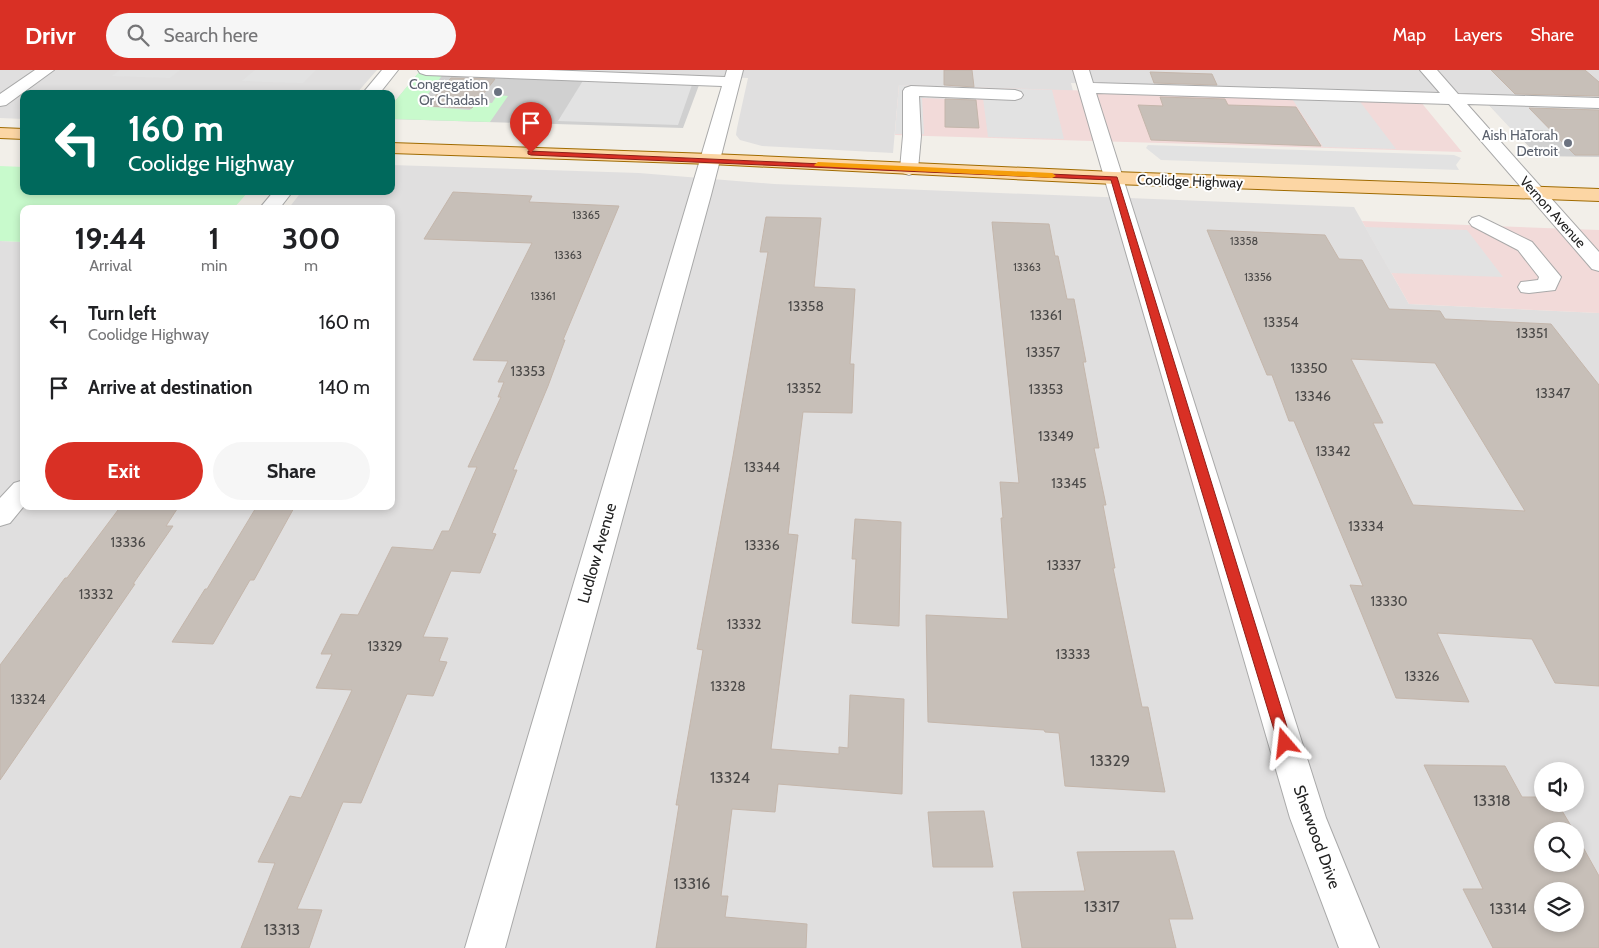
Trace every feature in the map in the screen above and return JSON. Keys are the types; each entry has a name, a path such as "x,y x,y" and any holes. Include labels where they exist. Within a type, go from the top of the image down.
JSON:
{"main road":[{"path":"0,133 20,134"},
{"name":"Coolidge Highway","path":"395,148 711,159 1114,178 1599,195"}],"street":[{"path":"0,101 46,70"},
{"path":"373,90 390,70"},
{"path":"426,70 733,76"},
{"name":"Sherwood Drive","path":"1081,70 1308,818 1359,948"},
{"name":"Vernon Avenue","path":"1428,70 1450,98 1599,264"},
{"name":"Ludlow Avenue","path":"484,948 711,159 733,76"},
{"path":"1085,88 1599,103"},
{"path":"909,169 912,136 911,91 1015,95"},
{"path":"272,205 281,195"},
{"path":"1479,222 1525,246 1550,277 1547,285 1529,287"},
{"path":"0,516 20,494"}],"shaded area":[{"path":"0,70 377,70 360,90 20,90 20,119 0,118"},
{"path":"120,70 180,70 170,78 112,76"},
{"path":"255,70 316,70 303,83 242,81"},
{"path":"421,70 702,77 683,128 395,119 395,101"},
{"path":"529,70 1599,70 1599,98 1071,83 1073,91 899,85 893,153 762,146 740,140 736,135 748,78"},
{"path":"584,79 693,82 678,125 558,121"},
{"path":"899,85 1420,101 1462,152 895,135"},
{"path":"899,85 1052,90 1064,139 988,137 983,98 979,97 975,100 922,98 924,134 895,134"},
{"path":"1291,97 1358,99 1396,149 1323,147"},
{"path":"1487,103 1599,106 1599,157 1538,156"},
{"path":"1487,103 1599,106 1599,132 1511,129"},
{"path":"1148,145 1454,155 1461,158 1456,165 1459,170 1161,160 1146,148"},
{"path":"395,165 639,173 774,184 1354,207 1409,304 1599,313 1599,948 0,948 0,241 20,242 20,510 395,510 395,205 291,205 299,195 395,195"},
{"path":"1362,221 1599,230 1599,313 1409,304"},
{"path":"1365,227 1467,230 1503,277 1391,273"}],"green space":[{"path":"419,72 444,73 419,106 470,110 476,102 492,103 497,95 508,96 490,122 395,119 395,101"},
{"path":"0,166 20,167 20,195 245,195 237,205 20,205 20,242 0,241"}],"building":[{"path":"944,70 972,70 974,87 944,85"},
{"path":"1491,70 1585,70 1599,82 1599,96 1515,94"},
{"path":"1150,72 1212,74 1217,85 1154,83"},
{"path":"451,78 495,79 472,108 427,106"},
{"path":"1160,97 1225,99 1228,105 1296,107 1321,146 1151,140 1138,105 1163,106"},
{"path":"945,99 976,100 979,128 945,127"},
{"path":"1529,108 1599,110 1599,155 1575,155"},
{"path":"453,192 532,196 529,202 619,206 563,340 565,340 548,386 513,470 517,470 492,533 496,534 480,573 451,571 423,637 448,638 439,661 447,662 433,696 407,694 361,803 343,802 297,909 322,910 309,948 241,948 275,863 258,862 290,796 301,798 352,690 316,688 332,654 321,654 341,614 358,615 392,547 433,550 442,531 449,531 477,467 468,467 501,397 498,397 504,382 498,382 508,361 473,360 532,243 424,239"},
{"path":"766,217 821,218 814,287 855,289 850,364 854,364 852,413 803,412 788,534 798,535 771,749 839,754 839,747 848,748 850,695 904,699 902,794 778,784 775,812 732,809 721,896 728,896 725,917 807,924 806,948 656,948 679,805 676,805 703,650 697,649 768,252 760,252"},
{"path":"992,222 1049,224 1055,256 1058,256 1067,299 1074,299 1086,362 1083,362 1099,448 1094,448 1106,505 1103,505 1115,568 1113,568 1142,707 1148,707 1165,792 1065,786 1059,733 1045,732 1044,730 928,722 926,615 1008,619 1000,482 1019,483"},
{"path":"1207,230 1325,235 1339,259 1362,260 1389,309 1440,311 1445,319 1551,324 1599,385 1599,686 1555,683 1532,639 1437,633 1469,702 1396,698 1350,585 1363,586 1294,421 1289,421 1272,375 1267,375","holes":["1351,359 1435,363 1525,511 1413,505 1373,423 1383,423"]},
{"path":"118,510 176,510 166,526 173,526 0,780 0,665 65,578 67,578"},
{"path":"255,510 293,510 254,580 250,580 213,644 172,642 205,589 207,589"},
{"path":"855,519 901,522 899,626 852,623 856,559 852,559"},
{"path":"1424,765 1505,766 1522,797 1534,797 1534,812 1563,812 1569,822 1534,822 1534,872 1584,872 1584,849 1599,876 1599,948 1493,948 1463,889 1483,889"},
{"path":"984,811 993,867 933,867 928,812"},
{"path":"1174,851 1193,919 1169,919 1176,948 1022,948 1013,892 1085,891 1077,852"}],"slow traffic":[{"path":"818,165 1052,176"}],"place":[{"name":"Congregation Or Chadash","path":"498,92"},
{"name":"Aish HaTorah Detroit","path":"1568,143"}],"route":[{"path":"531,153 711,159 1114,178 1285,743"}]}
